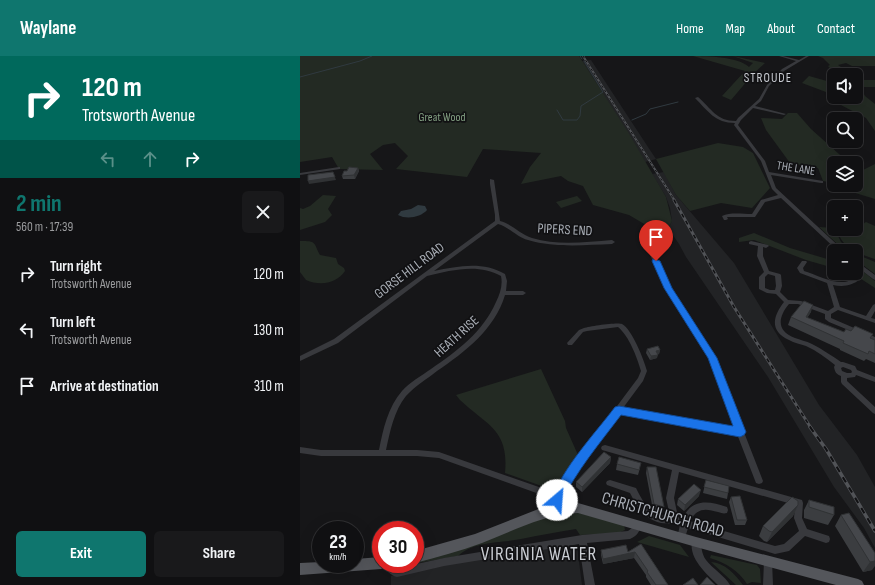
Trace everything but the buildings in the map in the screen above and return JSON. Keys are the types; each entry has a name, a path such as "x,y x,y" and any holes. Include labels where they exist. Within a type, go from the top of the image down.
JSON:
{"main road":[{"name":"CHRISTCHURCH ROAD","path":"424,554 484,536 560,509 583,509 637,526 858,585"},
{"path":"300,569 372,564"}],"street":[{"path":"780,56 799,61"},
{"path":"736,124 754,106 783,70 808,56"},
{"path":"697,98 710,109 712,115 736,124 763,161 772,185 781,196 834,244"},
{"path":"754,106 784,114"},
{"path":"300,174 339,168"},
{"name":"THE LANE","path":"768,173 821,182"},
{"path":"492,180 497,222"},
{"path":"726,219 724,216 753,216 763,201 781,196"},
{"name":"PIPERS END","path":"497,222 503,223 524,237 538,241 574,244 612,242"},
{"name":"GORSE HILL ROAD","path":"300,359 336,340 497,222"},
{"path":"751,243 764,246 760,256 767,272"},
{"path":"650,248 668,288 712,358 759,481"},
{"path":"804,262 800,268 802,272 829,282 844,285 851,284 856,280"},
{"name":"HEATH RISE","path":"382,453 395,409 400,399 413,386 453,357 474,338 494,314 503,293 503,275 493,269 455,269 425,275"},
{"path":"863,269 875,278"},
{"path":"767,272 778,275 777,292"},
{"path":"767,272 762,278 762,289 769,292 777,292 787,302 799,302 828,313 837,308 875,321"},
{"path":"829,282 837,308"},
{"path":"503,293 523,293"},
{"path":"787,302 777,314 777,323 780,330 787,336 808,344 840,365 848,365 855,372 875,380"},
{"path":"868,318 875,306"},
{"path":"828,313 828,319 831,321 875,339"},
{"path":"560,509 558,497 582,458 619,410 641,379 644,371 623,327 613,325 586,329 581,331 570,343"},
{"path":"840,365 837,367 838,371 844,376 851,376 855,372"},
{"path":"844,376 844,382 875,411"},
{"path":"619,410 740,432"},
{"path":"605,448 799,503 798,518 804,532 826,539"},
{"path":"300,450 321,453 439,455 558,497"},
{"path":"675,520 670,498 676,468"},
{"path":"610,483 633,490 643,509 649,515 666,520 686,522 775,550 786,548 804,532"},
{"path":"681,538 690,512 698,506 706,505 724,510"},
{"path":"424,567 444,562 582,540 630,535 635,531 637,526"},
{"path":"582,540 590,585"},
{"path":"696,542 697,553 700,559 725,585"},
{"path":"768,561 768,585"}],"shaded area":[{"path":"591,60 656,159 645,162 582,61"},
{"path":"664,172 676,195 734,263 819,405 857,455 875,487 875,548 864,528 834,487 768,377 686,257 668,228 672,221 670,208 666,197 652,174"},
{"path":"418,205 425,206 427,210 414,217 402,217 398,215 401,211 411,209"},
{"path":"574,543 577,546 582,585 391,585 391,576 402,573 424,573 424,568"}],"green space":[{"name":"Great Wood","path":"300,56 579,56 628,132 666,197 672,221 668,228 646,225 629,215 593,205 583,186 568,181 561,176 521,184 530,167 541,153 483,149 467,177 396,169 408,156 395,143 383,145 370,154 383,170 339,169 332,157 300,162"},
{"path":"693,56 731,59 749,67 753,63 733,56 765,63 754,73 731,100 722,96 745,71"},
{"path":"818,56 875,56 875,66 852,66 846,63 838,65 842,68 830,68 828,66 830,65 823,58"},
{"path":"809,76 827,81 827,92 802,83"},
{"path":"863,80 875,80 875,87 863,87"},
{"path":"863,92 875,104 875,131 866,118 863,116 863,112 854,112 839,104 863,104"},
{"path":"788,113 797,113 811,129 827,143 827,148 832,148 841,156 827,156 827,182 823,181 818,168 790,163 766,130 761,118 782,119"},
{"path":"718,143 743,147 753,153 770,188 752,208 721,203 690,211 676,195 656,159"},
{"path":"875,164 875,199 852,192 863,192 863,170"},
{"path":"323,195 336,196 328,209 332,215 325,222 300,230 300,208 303,209 310,206"},
{"path":"577,196 582,201 561,208 556,202"},
{"path":"866,222 875,226 875,259 863,254 863,244 846,244 841,240 840,236 863,236 863,224"},
{"path":"819,227 827,228 827,234"},
{"path":"754,233 790,248 827,259 827,266 806,260 754,240 739,242 739,238"},
{"path":"829,236 838,236 843,244 837,244"},
{"path":"300,241 309,241 314,243 320,255 336,258 338,264 344,268 345,271 337,279 327,283 317,283 306,280 300,272"},
{"path":"863,257 875,262 875,274 863,265"},
{"path":"863,272 875,281 875,288 863,280"},
{"path":"541,369 565,421 566,428 578,455 556,486 550,489 505,473 504,447 500,438 488,423 456,395"},
{"path":"579,513 624,525 625,530 618,533 580,535 576,529 479,545 464,551 458,556 424,562 424,558 556,514"},
{"path":"649,536 680,545 689,557 637,542"},
{"path":"711,555 757,565 760,569 761,583 752,582 747,584 736,571 721,562 710,558"},
{"path":"711,562 721,564 737,577 743,585 736,585"}],"waterway":[{"path":"300,77 360,61 372,56"},
{"path":"557,110 563,120 577,120 580,116 581,106 603,92 584,61"},
{"path":"632,120 646,114 650,109 678,102"}],"railway":[{"path":"583,56 675,201"},
{"path":"674,200 734,307 811,428"},
{"path":"810,427 826,449 875,531"}],"district":[{"name":"STROUDE","path":"768,77"},
{"name":"VIRGINIA WATER","path":"539,553"}],"route":[{"path":"557,500 570,475 619,410 733,432 740,432 720,374 712,358 668,288 656,261"}]}
